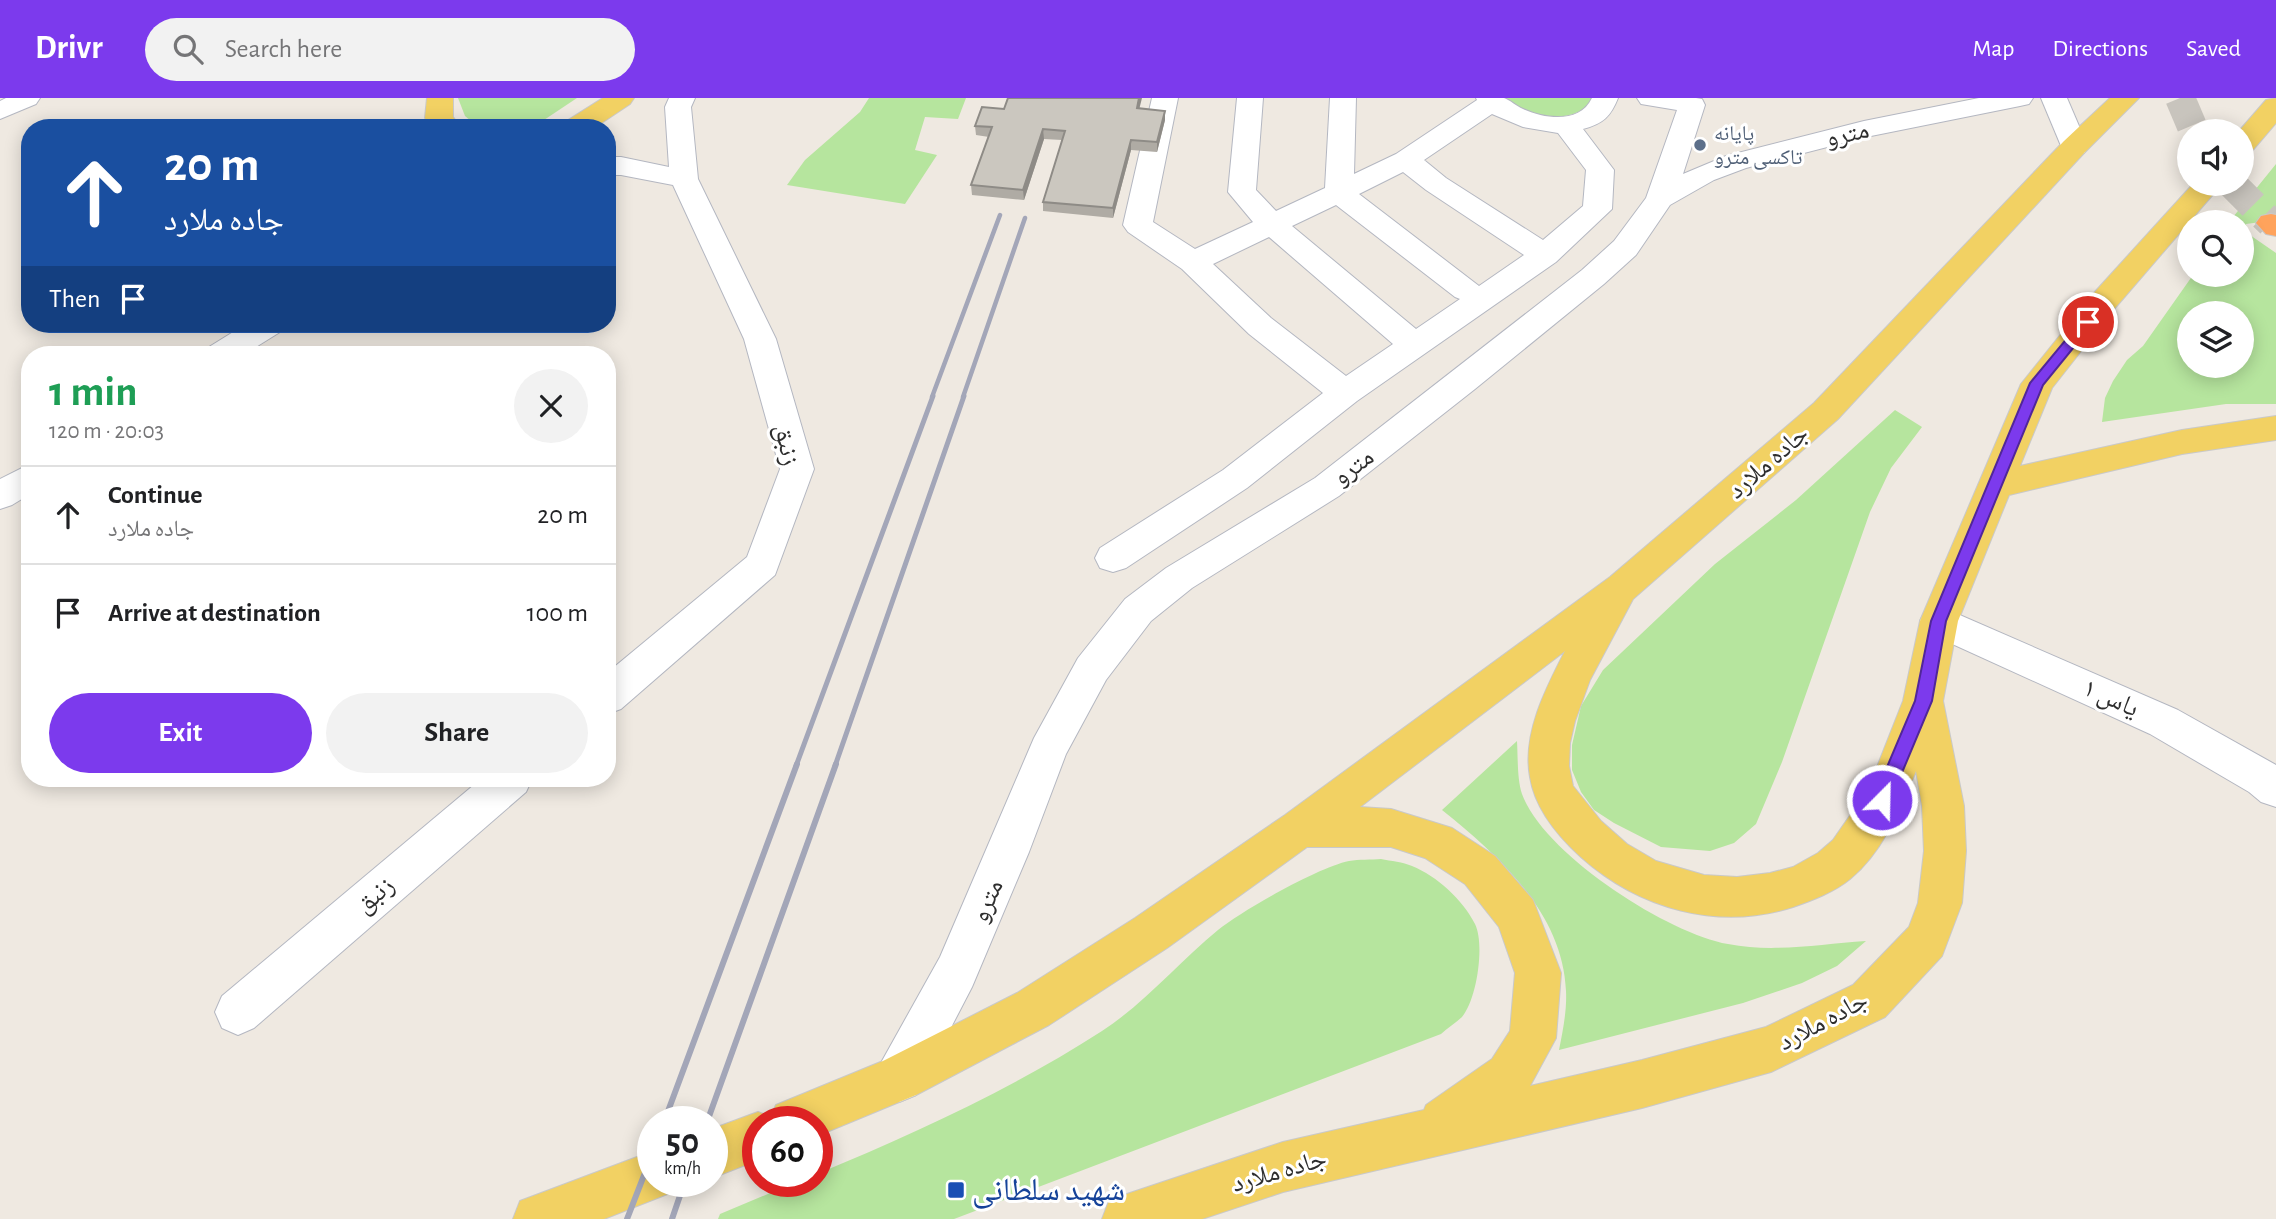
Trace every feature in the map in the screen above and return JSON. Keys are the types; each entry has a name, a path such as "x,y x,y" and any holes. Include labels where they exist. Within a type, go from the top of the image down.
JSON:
{"main road":[{"path":"440,98 440,119"},
{"path":"589,119 621,98"},
{"name":"جاده ملارد","path":"832,1106 899,1078 1033,1009 1151,933 1300,828 1623,586 1826,411 2074,146 2126,98"},
{"path":"2254,131 2276,106"},
{"name":"جاده ملارد","path":"1127,1219 1283,1167 1642,1084 1770,1049 1869,1001 1926,940 1940,903 1945,851 1943,806 1923,701 1939,621 2037,383 2104,301 2197,196"},
{"path":"1995,485 2172,444 2276,428"},
{"path":"1623,586 1564,690 1553,727 1549,768 1556,796 1572,821 1593,842 1624,866 1668,889 1702,897 1729,898 1783,891 1834,866 1871,825 1923,701"},
{"path":"1300,828 1391,828 1437,842 1480,870 1517,915 1538,972 1533,1038 1509,1076 1476,1102 1421,1137"},
{"path":"538,1219 637,1182"}],"street":[{"path":"0,111 27,98"},
{"path":"616,166 684,179 678,107 682,98"},
{"path":"1166,98 1139,225 1193,262 1260,326 1345,393"},
{"path":"1250,98 1242,192 1273,225 1415,345"},
{"path":"1339,193 1343,98"},
{"path":"1193,262 1406,160 1491,100 1506,113 1524,120 1566,125 1598,113 1605,98"},
{"path":"1650,98 1692,105 1660,199"},
{"name":"مترو","path":"899,1078 956,972 1048,750 1092,669 1138,610 1179,578 1326,487 1463,382 1617,255 1660,199 1704,174 1736,162 1864,129 2020,98"},
{"path":"2054,98 2074,146"},
{"path":"1113,558 1235,479 1345,393 1545,255 1597,209 1600,170 1566,125"},
{"path":"1406,160 1436,184 1545,255"},
{"name":"زنبق","path":"616,689 762,565 797,469 760,339 684,179"},
{"path":"1339,193 1466,290"},
{"path":"234,346 254,333"},
{"path":"0,496 21,483"},
{"name":"یاس ۱","path":"1939,621 2164,722 2264,779 2276,789"},
{"name":"زنبق","path":"238,1012 503,787"}],"green space":[{"path":"458,98 577,98 546,119 468,119"},
{"path":"869,98 966,98 958,119 925,117 915,150 937,155 905,204 787,185 805,160 860,112"},
{"path":"1503,98 1592,98 1580,111 1554,117 1535,115"},
{"path":"2276,164 2276,220 2254,223 2254,210 2239,210 2250,196 2254,196 2254,191"},
{"path":"2254,238 2276,253 2276,404 2226,404 2102,422 2105,398 2113,381 2127,360 2143,346 2185,287 2254,287"},
{"path":"1895,410 1922,427 1891,468 1870,512 1782,762 1756,824 1734,843 1710,851 1661,847 1594,810 1581,792 1572,770 1572,745 1581,706 1603,670 1715,564 1796,500"},
{"path":"1517,741 1520,788 1535,817 1555,841 1581,865 1642,908 1703,937 1745,947 1797,947 1866,941 1837,966 1802,983 1743,1003 1559,1050 1566,991 1562,963 1553,936 1540,911 1505,866 1442,810"},
{"path":"1381,859 1421,870 1440,882 1456,898 1475,924 1479,957 1472,998 1462,1017 1441,1034 954,1219 718,1219 720,1214 761,1197 833,1197 833,1167 927,1126 1068,1052 1118,1020 1218,930 1301,880 1353,860"}],"building":[{"path":"1008,98 1139,98 1137,108 1165,111 1157,142 1131,140 1113,208 1043,202 1065,131 1043,129 1023,190 971,185 992,127 975,126 982,107 1004,109"}],"tunnel":[{"path":"2180,98 2189,119"},
{"path":"2244,196 2271,223"}],"railway":[{"path":"932,397 1000,215"},
{"path":"963,397 1025,218"},
{"path":"796,766 933,396"},
{"path":"835,766 964,396"},
{"path":"670,1106 797,764"},
{"path":"713,1106 836,764"},
{"path":"627,1219 637,1193"},
{"path":"672,1219 680,1197"}],"place":[{"name":"پایانه تاکسی مترو","path":"1700,145"},
{"name":"شهید سلطانی","path":"956,1190"}],"route":[{"path":"1882,800 1923,701 1939,621 2037,383 2088,322"}]}
